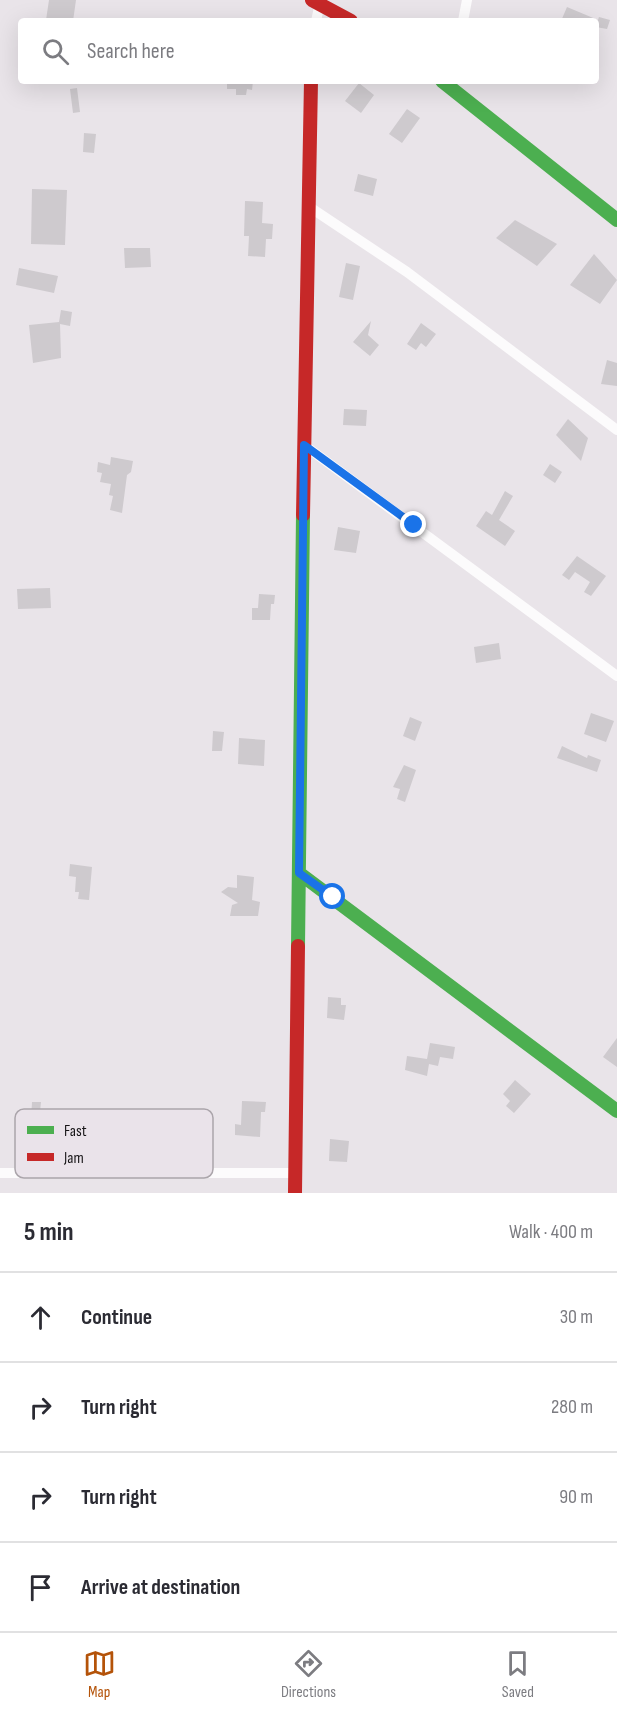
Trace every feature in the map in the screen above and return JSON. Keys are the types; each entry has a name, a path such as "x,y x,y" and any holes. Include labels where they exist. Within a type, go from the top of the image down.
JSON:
{"street":[{"path":"464,18 467,0"},
{"path":"315,18 316,2 345,18"},
{"path":"295,1193 311,84"},
{"path":"450,84 617,220"},
{"path":"311,208 408,272 617,430"},
{"path":"304,445 617,676"},
{"path":"299,873 617,1111"},
{"path":"213,1173 294,1173"}],"building":[{"path":"49,0 76,0 73,18 46,18"},
{"path":"567,7 593,18 562,18"},
{"path":"599,17 610,20 607,29 599,28"},
{"path":"227,84 253,84 252,90 247,89 246,95 236,95 236,89 227,89"},
{"path":"358,84 374,95 361,113 345,101"},
{"path":"77,88 80,112 73,113 70,89"},
{"path":"407,109 420,118 402,143 389,134"},
{"path":"84,133 96,134 94,153 83,152"},
{"path":"358,174 377,179 373,196 354,191"},
{"path":"32,189 67,190 65,245 31,244"},
{"path":"245,201 263,202 262,223 273,224 272,239 266,239 265,257 248,256 249,236 244,236"},
{"path":"515,220 557,244 537,266 496,238"},
{"path":"124,248 150,248 151,267 125,268"},
{"path":"594,254 617,280 600,304 570,285"},
{"path":"346,263 360,266 353,300 339,297"},
{"path":"19,268 58,276 54,293 16,285"},
{"path":"61,310 72,312 70,326 60,324 61,358 33,363 29,325 59,322"},
{"path":"371,321 368,335 379,345 370,356 353,342"},
{"path":"421,323 436,334 426,347 421,343 416,350 407,344"},
{"path":"607,360 617,363 617,386 601,384"},
{"path":"344,409 367,410 366,426 343,425"},
{"path":"568,419 588,438 581,461 556,435"},
{"path":"111,457 133,461 131,472 127,475 122,513 110,510 113,496 109,495 111,484 100,482 102,473 97,472 98,462 110,465"},
{"path":"550,464 562,472 555,483 543,475"},
{"path":"505,491 513,496 499,520 515,531 505,546 476,526 486,511 492,515"},
{"path":"338,527 360,531 356,553 334,550"},
{"path":"577,556 606,576 591,596 584,592 590,582 575,572 569,580 562,575"},
{"path":"50,588 51,608 18,609 17,589"},
{"path":"259,594 275,595 274,604 271,604 270,620 252,620 252,608 258,608"},
{"path":"499,643 501,659 476,663 474,647"},
{"path":"591,713 614,721 606,742 584,734"},
{"path":"410,717 422,722 415,741 403,736"},
{"path":"213,731 224,732 222,751 212,751"},
{"path":"239,738 265,740 264,766 238,764"},
{"path":"562,746 587,758 588,755 601,760 597,772 557,758"},
{"path":"404,765 416,770 405,802 397,799 400,789 393,787"},
{"path":"70,864 92,867 89,900 78,899 79,892 75,892 76,877 69,876"},
{"path":"237,875 254,877 252,900 260,902 258,916 230,916 232,905 238,903 221,892 228,887 237,888"},
{"path":"328,997 341,998 341,1005 346,1005 344,1020 327,1018"},
{"path":"617,1038 617,1067 603,1057"},
{"path":"430,1043 455,1047 453,1059 440,1057 438,1066 429,1064 427,1076 405,1070 407,1056 427,1059"},
{"path":"515,1080 531,1094 514,1113 506,1106 510,1101 503,1094"},
{"path":"242,1101 266,1102 265,1112 261,1112 260,1137 235,1135 235,1124 241,1125"},
{"path":"32,1102 41,1102 40,1109 32,1109"},
{"path":"330,1139 349,1141 347,1162 329,1161"}],"traffic: fast":[{"path":"446,84 617,220"},
{"path":"298,946 303,515"},
{"path":"299,873 617,1111"}],"traffic: jam":[{"path":"312,0 345,18"},
{"path":"303,515 311,84"},
{"path":"295,1193 298,946"}],"route":[{"path":"333,897 299,873 304,445 414,525"}]}
